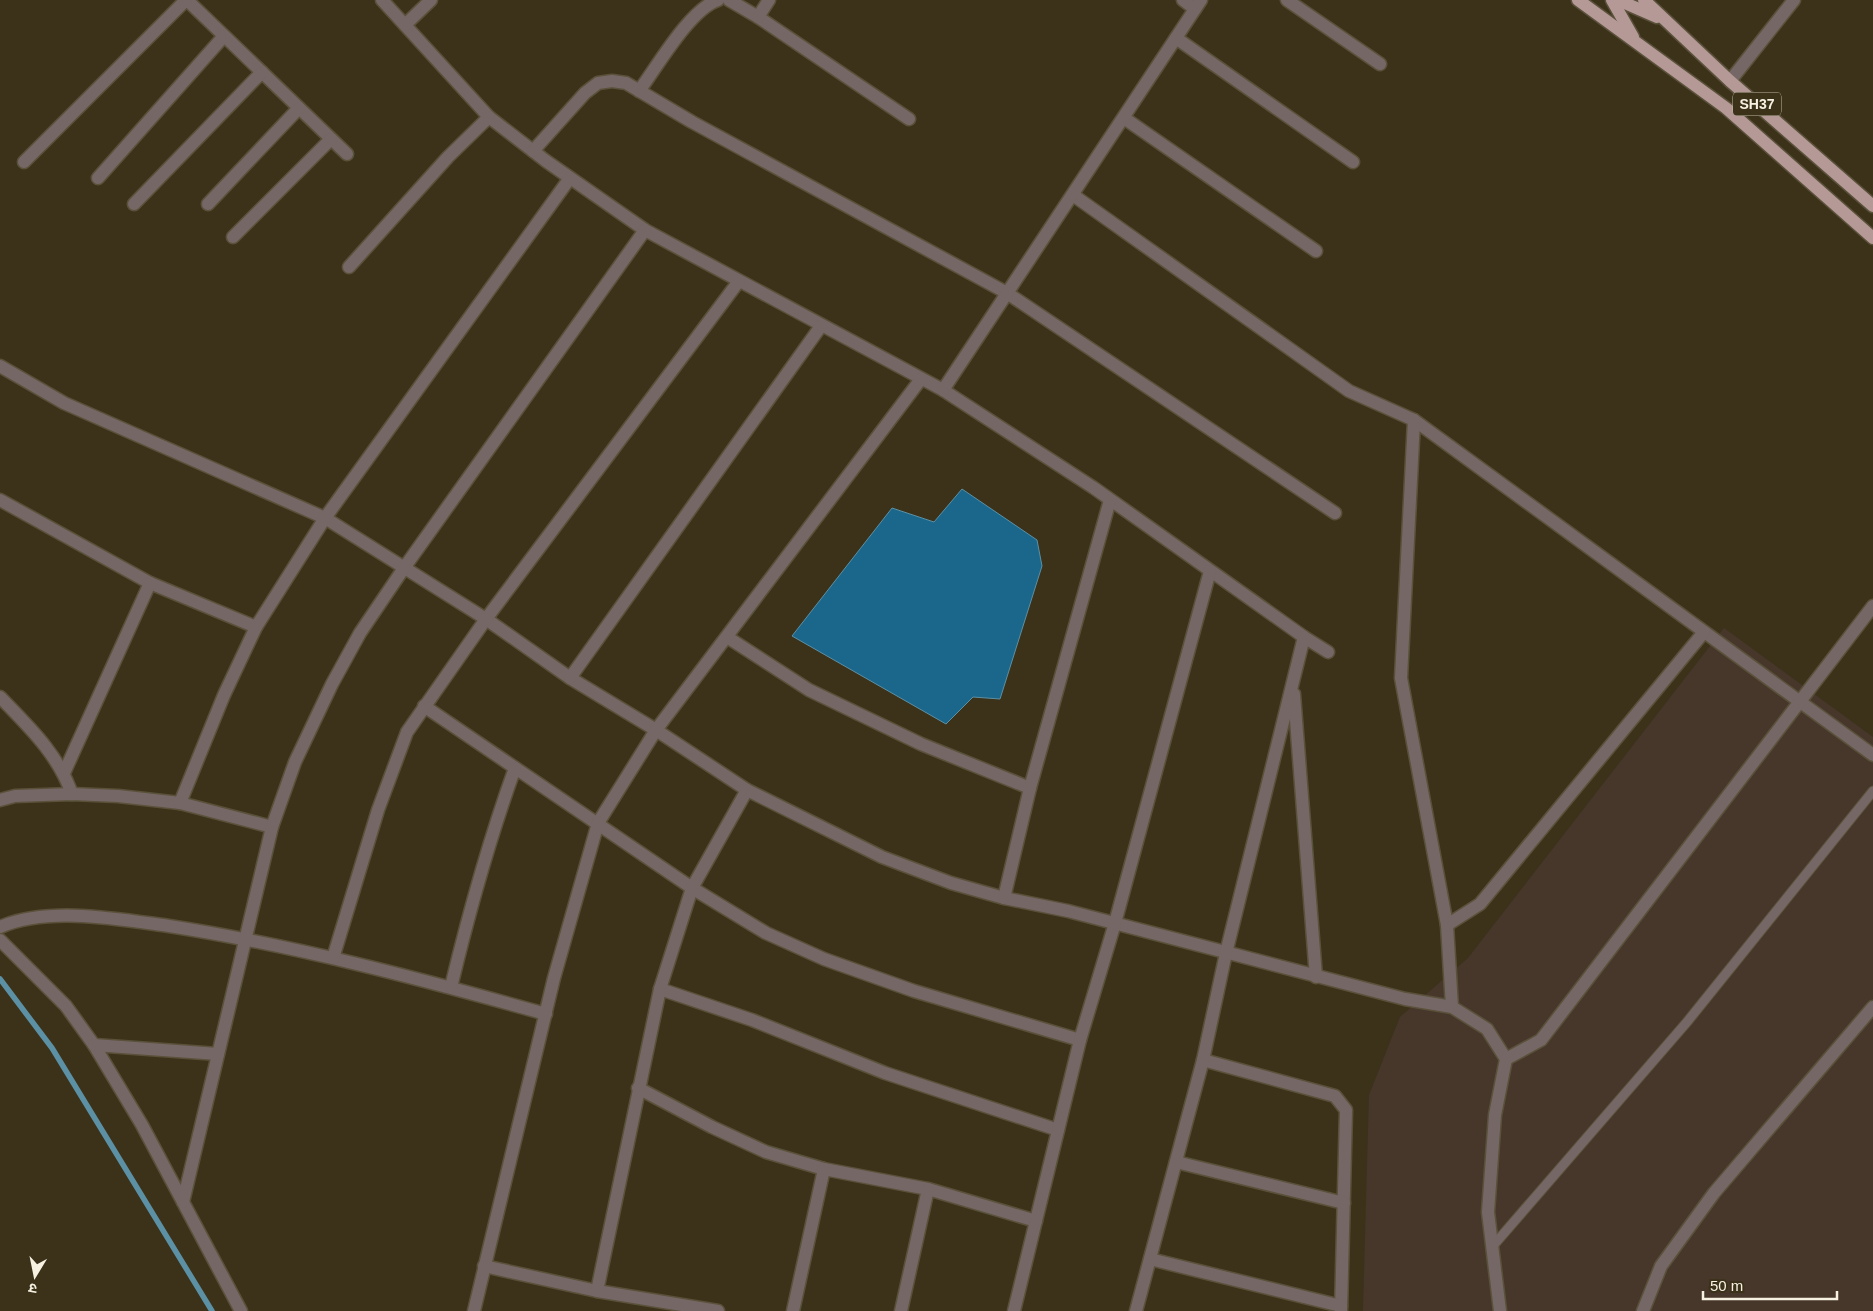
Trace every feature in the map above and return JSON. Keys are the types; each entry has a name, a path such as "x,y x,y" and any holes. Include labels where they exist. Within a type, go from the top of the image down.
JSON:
{"main road":[{"path":"1578,0 1726,108 1873,238"},
{"path":"1612,0 1635,42"},
{"path":"1618,0 1667,21"},
{"name":"SH37","path":"1644,0 1730,81 1873,206"}],"street":[{"path":"24,162 186,0 347,154"},
{"path":"382,0 489,117 570,178 645,230 943,390 1110,500 1328,652"},
{"path":"405,25 431,0"},
{"path":"639,91 691,20 709,3 718,0"},
{"path":"729,0 758,16 909,119"},
{"path":"758,16 770,0"},
{"path":"943,390 1198,4 1183,0"},
{"path":"1287,0 1380,64"},
{"path":"1730,81 1794,0"},
{"path":"98,178 224,36"},
{"path":"1176,38 1353,162"},
{"path":"134,204 262,72"},
{"path":"533,151 585,93 598,83 612,81 626,83 692,122 1007,293 1334,513"},
{"path":"208,204 299,108"},
{"path":"348,268 448,157 489,117"},
{"path":"1124,118 1316,251"},
{"path":"233,237 331,139"},
{"path":"180,802 224,695 256,627 325,518 570,178"},
{"path":"1073,195 1349,391 1414,420 1873,755"},
{"path":"184,1202 272,826 295,762 332,684 360,633 404,568 645,230"},
{"path":"334,958 378,810 407,732 486,619 738,281"},
{"path":"570,678 821,326"},
{"path":"0,366 64,404 325,518 486,619 570,678 656,730 747,790 882,856 951,883 1004,898 1115,923 1405,999 1452,1007 1487,1029 1506,1059 1495,1115 1488,1212 1500,1311"},
{"path":"474,1311 546,1014 598,823 656,730 921,379"},
{"path":"1414,420 1401,678 1447,925 1452,1007"},
{"path":"0,500 150,583 256,627"},
{"path":"1004,898 1030,788 1110,500"},
{"path":"1014,1311 1080,1040 1115,923 1210,571"},
{"path":"64,773 150,583"},
{"path":"1506,1059 1541,1040 1873,606"},
{"path":"1447,925 1480,904 1704,632"},
{"path":"727,637 809,690 921,744 1030,788"},
{"path":"1136,1311 1203,1060 1226,953 1304,637"},
{"path":"1293,681 1316,977"},
{"path":"0,697 47,747 64,773 72,794"},
{"path":"424,706 692,888 766,933 824,959 914,991 1080,1040"},
{"path":"451,987 488,843 515,768"},
{"path":"597,1291 660,989 692,888 747,790"},
{"path":"0,800 15,796 72,794 118,796 180,802 272,826"},
{"path":"0,926 30,919 109,917 245,938 451,987 546,1014"},
{"path":"0,940 66,1006 94,1045 142,1125 241,1311"},
{"path":"660,989 752,1020 885,1073 1058,1130"},
{"path":"1642,1311 1661,1266 1714,1193 1873,1007"},
{"path":"94,1045 218,1054"},
{"path":"1150,1258 1341,1309 1346,1110 1335,1096 1203,1060"},
{"path":"638,1088 712,1127 766,1152 824,1169 928,1190 1036,1221"},
{"path":"1176,1162 1344,1203"},
{"path":"793,1311 824,1169"},
{"path":"901,1311 928,1190"},
{"path":"484,1266 597,1291 718,1311"}],"lane":[{"path":"1492,1247 1687,1022 1873,791"}],"shaded area":[{"path":"1724,628 1873,737 1873,1311 1363,1311 1369,1095 1400,1017 1468,958"}],"water":[{"path":"962,489 1037,540 1042,566 1000,699 973,697 946,724 792,636 892,508 934,522"}],"waterway":[{"path":"0,979 52,1048 212,1311"}]}
